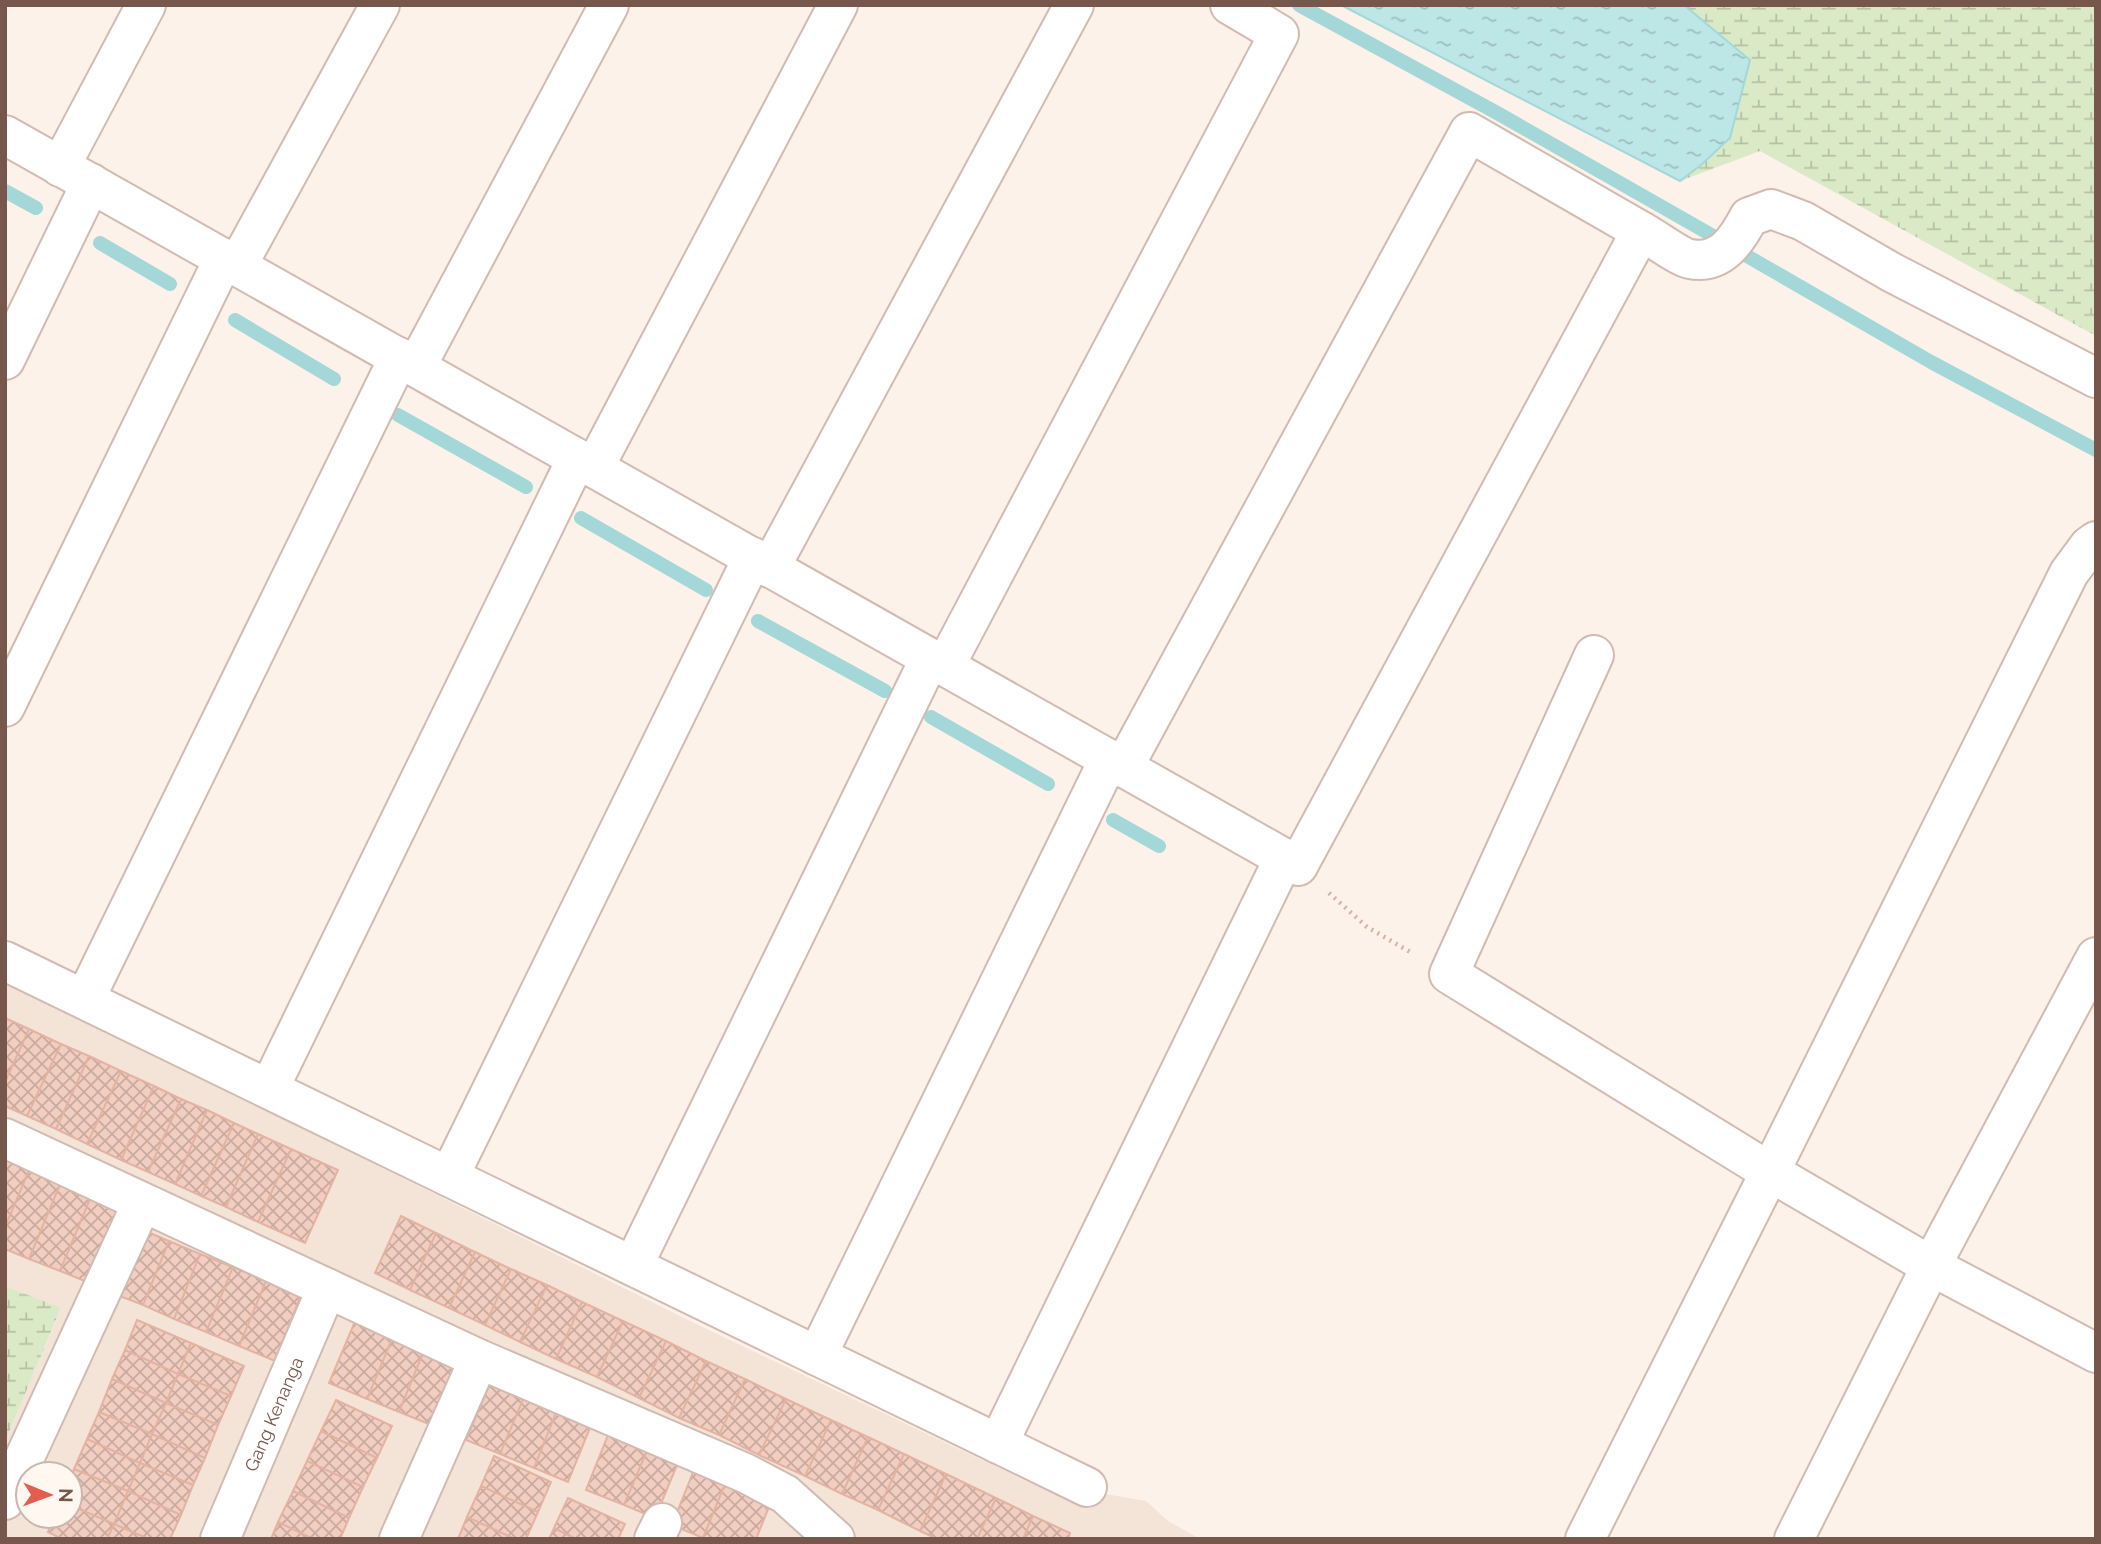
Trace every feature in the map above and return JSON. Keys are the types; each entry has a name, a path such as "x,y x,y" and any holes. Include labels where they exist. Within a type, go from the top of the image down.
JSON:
{"street":[{"path":"5,360 76,175 146,5"},
{"path":"5,707 231,262 380,5"},
{"path":"85,999 407,362 608,5"},
{"path":"269,1089 585,463 838,5"},
{"path":"449,1177 761,563 1074,5"},
{"path":"633,1266 938,662 1279,34 1230,5"},
{"path":"817,1356 1116,763 1469,132 1689,259 1715,259 1737,240 1749,217 1771,209 1803,221 1891,272 2096,378"},
{"path":"5,135 1291,862"},
{"path":"998,1444 1291,862 1641,231"},
{"path":"1585,1539 2069,573 2089,545 2096,541"},
{"path":"1594,655 1449,974 1770,1172 1931,1266 2096,1353"},
{"path":"1794,1539 1931,1266 2096,957"},
{"path":"5,961 1087,1487"},
{"path":"5,1138 479,1359 746,1473 785,1494 835,1539"},
{"path":"5,1500 142,1203"},
{"name":"Gang Kenanga","path":"220,1539 327,1288"},
{"path":"399,1539 479,1359"}],"path":[{"path":"1291,862 1367,927 1449,974"}],"shaded area":[{"path":"5,973 266,1110 686,1319 1068,1501 1088,1491 1146,1501 1168,1521 1200,1539 5,1539 5,1442 61,1309 5,1286"}],"green space":[{"path":"1684,5 2096,5 2096,336 1760,151 1680,181 1701,165 1749,61"},
{"path":"5,1286 61,1308 5,1442"}],"water":[{"path":"1341,5 1684,5 1750,60 1730,138 1680,181"}],"building":[{"path":"5,1018 29,1029 5,1082"},
{"path":"29,1029 61,1044 27,1116 5,1106 5,1082"},
{"path":"61,1044 89,1056 56,1129 27,1116"},
{"path":"89,1056 121,1071 87,1144 56,1129"},
{"path":"121,1071 154,1086 121,1160 87,1144"},
{"path":"154,1086 181,1099 148,1172 121,1160"},
{"path":"181,1099 207,1110 175,1184 148,1172"},
{"path":"207,1110 234,1123 201,1196 175,1184"},
{"path":"234,1123 258,1134 226,1207 201,1196"},
{"path":"258,1134 291,1149 258,1222 226,1207"},
{"path":"291,1149 338,1170 305,1243 258,1222"},
{"path":"5,1158 30,1168 5,1227"},
{"path":"30,1168 61,1182 29,1259 5,1249 5,1227"},
{"path":"61,1182 92,1194 60,1271 29,1259"},
{"path":"92,1194 124,1207 92,1284 60,1271"},
{"path":"401,1216 436,1233 410,1290 375,1273"},
{"path":"136,1227 169,1241 143,1305 109,1292"},
{"path":"436,1233 475,1252 449,1308 410,1290"},
{"path":"169,1241 200,1254 174,1319 143,1305"},
{"path":"475,1252 511,1269 485,1325 449,1308"},
{"path":"200,1254 233,1267 206,1332 174,1319"},
{"path":"233,1267 266,1281 239,1346 206,1332"},
{"path":"511,1269 547,1285 520,1342 485,1325"},
{"path":"266,1281 301,1295 275,1361 239,1346"},
{"path":"547,1285 582,1302 556,1359 520,1342"},
{"path":"582,1302 623,1321 597,1377 556,1359"},
{"path":"356,1319 394,1334 367,1399 329,1383"},
{"path":"137,1320 191,1343 178,1374 125,1350"},
{"path":"623,1321 666,1341 639,1398 597,1377"},
{"path":"394,1334 425,1348 399,1412 367,1399"},
{"path":"666,1341 706,1361 679,1418 639,1398"},
{"path":"191,1343 244,1366 231,1396 178,1374"},
{"path":"425,1348 462,1363 436,1427 399,1412"},
{"path":"125,1350 178,1374 166,1403 112,1379"},
{"path":"706,1361 745,1379 719,1435 679,1418"},
{"path":"178,1374 231,1396 218,1425 166,1403"},
{"path":"493,1376 527,1390 500,1454 466,1440"},
{"path":"112,1379 166,1403 152,1434 99,1412"},
{"path":"745,1379 786,1399 759,1455 719,1435"},
{"path":"527,1390 560,1403 534,1468 500,1454"},
{"path":"786,1399 831,1420 805,1476 759,1455"},
{"path":"336,1400 392,1426 377,1458 321,1431"},
{"path":"166,1403 218,1425 205,1458 152,1434"},
{"path":"560,1403 594,1418 568,1482 534,1468"},
{"path":"99,1412 152,1434 140,1463 87,1439"},
{"path":"831,1420 868,1437 842,1494 805,1476"},
{"path":"612,1425 651,1441 624,1505 586,1490"},
{"path":"321,1431 377,1458 363,1487 307,1461"},
{"path":"152,1434 205,1458 193,1485 140,1463"},
{"path":"868,1437 904,1454 878,1510 842,1494"},
{"path":"87,1439 140,1463 128,1491 84,1473 84,1460 78,1460"},
{"path":"651,1441 682,1453 655,1518 624,1505"},
{"path":"904,1454 946,1474 920,1531 878,1510"},
{"path":"494,1456 551,1482 538,1512 481,1486"},
{"path":"698,1460 729,1474 703,1538 672,1525"},
{"path":"307,1461 363,1487 349,1518 293,1491"},
{"path":"140,1463 193,1485 181,1515 128,1491"},
{"path":"84,1473 128,1491 114,1524 84,1511"},
{"path":"729,1474 775,1492 756,1539 703,1538"},
{"path":"946,1474 996,1498 977,1539 937,1539 920,1531"},
{"path":"481,1486 538,1512 526,1539 515,1539 467,1517"},
{"path":"128,1491 181,1515 170,1539 149,1539 114,1524"},
{"path":"293,1491 349,1518 340,1539 313,1539 278,1522"},
{"path":"568,1498 625,1524 618,1539 576,1539 554,1528"},
{"path":"996,1498 1033,1516 1023,1539 977,1539"},
{"path":"84,1511 114,1524 107,1539 62,1539 48,1532 84,1530"},
{"path":"1033,1516 1070,1533 1068,1539 1023,1539"},
{"path":"467,1517 515,1539 458,1539"},
{"path":"278,1522 313,1539 271,1539"},
{"path":"114,1524 149,1539 107,1539"},
{"path":"554,1528 576,1539 549,1539"}],"waterway":[{"path":"1299,5 1499,114 1722,241"},
{"path":"5,191 36,208"},
{"path":"100,243 170,284"},
{"path":"1740,252 1931,362 2096,450"},
{"path":"235,320 334,379"},
{"path":"398,415 526,487"},
{"path":"581,518 706,590"},
{"path":"758,621 885,691"},
{"path":"931,717 1048,784"},
{"path":"1113,820 1159,846"}]}
